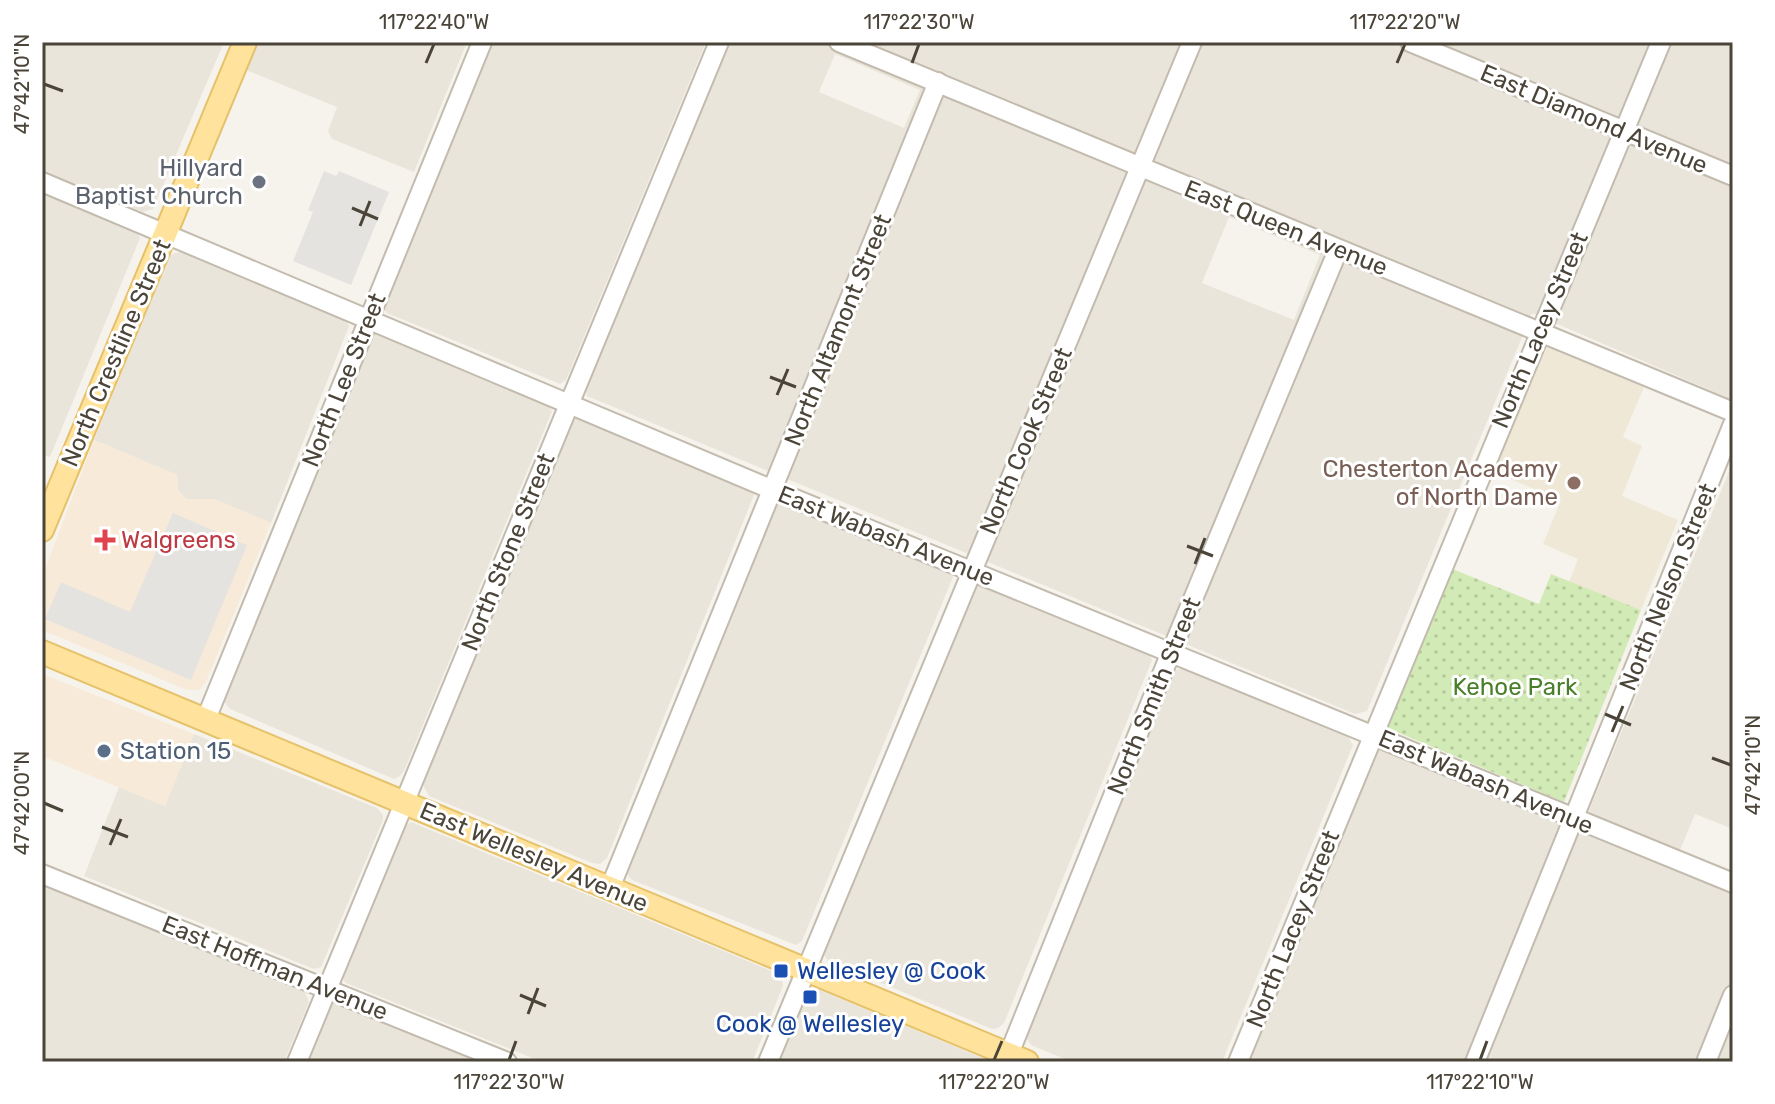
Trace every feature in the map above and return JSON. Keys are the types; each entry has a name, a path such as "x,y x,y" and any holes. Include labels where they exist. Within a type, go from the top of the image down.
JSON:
{"main road":[{"name":"North Crestline Street","path":"42,530 245,42"},
{"name":"East Wellesley Avenue","path":"42,652 1018,1058"}],"street":[{"name":"North Lee Street","path":"206,719 482,42"},
{"name":"North Stone Street","path":"297,1062 719,42"},
{"name":"East Queen Avenue","path":"839,42 1733,412"},
{"name":"North Cook Street","path":"768,1062 1192,42"},
{"name":"East Diamond Avenue","path":"1410,42 1733,176"},
{"name":"North Lacey Street","path":"1238,1062 1661,42"},
{"name":"North Altamont Street","path":"610,888 938,82"},
{"name":"East Wabash Avenue","path":"42,182 773,490 1733,883"},
{"name":"North Smith Street","path":"1018,1058 1171,652 1338,250"},
{"name":"North Nelson Street","path":"1475,1062 1733,424"},
{"name":"East Hoffman Avenue","path":"42,874 507,1062"},
{"path":"1706,1062 1733,995"}],"shaded area":[{"path":"42,42 224,42 153,209 143,212 42,171"},
{"path":"258,42 467,42 414,172 332,139 328,131 337,107 246,70"},
{"path":"488,42 706,42 566,380 560,384 387,313 382,306"},
{"path":"728,42 1733,42 1733,400 1532,313 1367,711 1355,714 587,396 585,385","holes":["835,54 920,90 904,128 819,92","1229,217 1320,255 1294,320 1202,283"]},
{"path":"324,171 336,176 339,171 389,192 351,285 293,261 313,212 308,210"},
{"path":"42,192 136,231 140,238 50,457 42,454"},
{"path":"182,251 345,319 349,326 271,523 214,499 186,499 178,490 177,475 94,440 170,255"},
{"path":"375,333 546,403 552,411 404,771 394,779 230,709 222,699 371,335"},
{"name":"Chesterton Academy of North Dame","path":"1543,345 1644,387 1623,437 1642,446 1622,496 1678,520 1641,610 1569,582 1578,559 1543,544 1561,500 1491,471"},
{"path":"577,417 752,491 754,495 607,858 600,864 429,796 422,783 573,419"},
{"path":"94,440 177,475 178,490 186,499 214,499 271,523 206,682 199,690 187,690 42,630 42,577"},
{"path":"1733,462 1733,829 1695,814 1680,850 1733,872 1733,1062 1246,1062 1374,751 1386,750 1581,830"},
{"path":"777,501 947,570 953,577 802,941 796,945 632,880 625,872"},
{"path":"173,513 247,545 191,680 45,619 61,582 130,612"},
{"path":"976,585 1149,654 1152,660 1004,1023 992,1029 828,961 823,953"},
{"path":"1183,668 1347,735 1353,745 1222,1062 1072,1062 1031,1045 1024,1034 1172,671"},
{"path":"42,674 194,734 165,806 42,756"},
{"path":"194,734 377,808 383,815 321,967 314,969 84,876 119,787 165,806"},
{"path":"411,822 779,974 783,986 752,1062 542,1062 346,983 341,975 403,827"},
{"path":"42,885 304,990 309,1002 284,1062 42,1062"},
{"path":"810,989 817,989 992,1062 776,1062 804,994"},
{"path":"339,1004 481,1062 305,1062 326,1010 331,1005"}],"green space":[{"name":"Kehoe Park","path":"1450,568 1539,604 1551,574 1641,610 1564,802 1385,727"}],"place":[{"name":"Hillyard Baptist Church","path":"259,182"},
{"name":"Chesterton Academy of North Dame","path":"1574,483"},
{"name":"Walgreens","path":"105,540"},
{"name":"Station 15","path":"104,751"},
{"name":"Wellesley @ Cook","path":"781,971"},
{"name":"Cook @ Wellesley","path":"810,997"}]}
